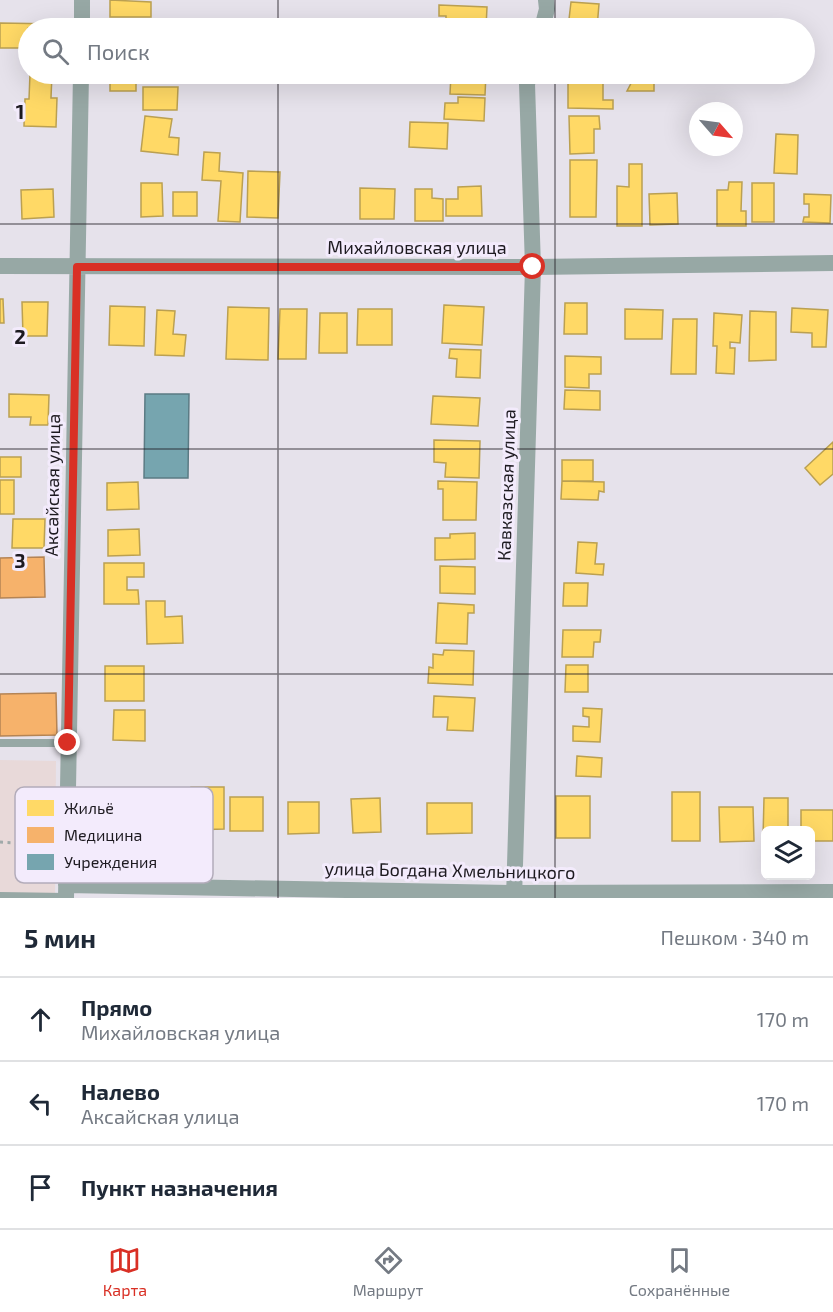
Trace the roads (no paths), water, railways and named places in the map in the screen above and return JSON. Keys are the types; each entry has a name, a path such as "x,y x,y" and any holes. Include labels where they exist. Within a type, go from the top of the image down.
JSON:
{"street":[{"path":"82,0 82,18"},
{"path":"545,18 546,0"},
{"name":"Аксайская улица","path":"67,787 81,84"},
{"name":"Кавказская улица","path":"514,895 533,267 527,84"},
{"name":"Михайловская улица","path":"0,266 533,267 833,263"},
{"name":"улица Богдана Хмельницкого","path":"66,893 514,895 833,892"}],"lane":[{"path":"0,743 68,743"},
{"path":"0,896 66,893"}]}
